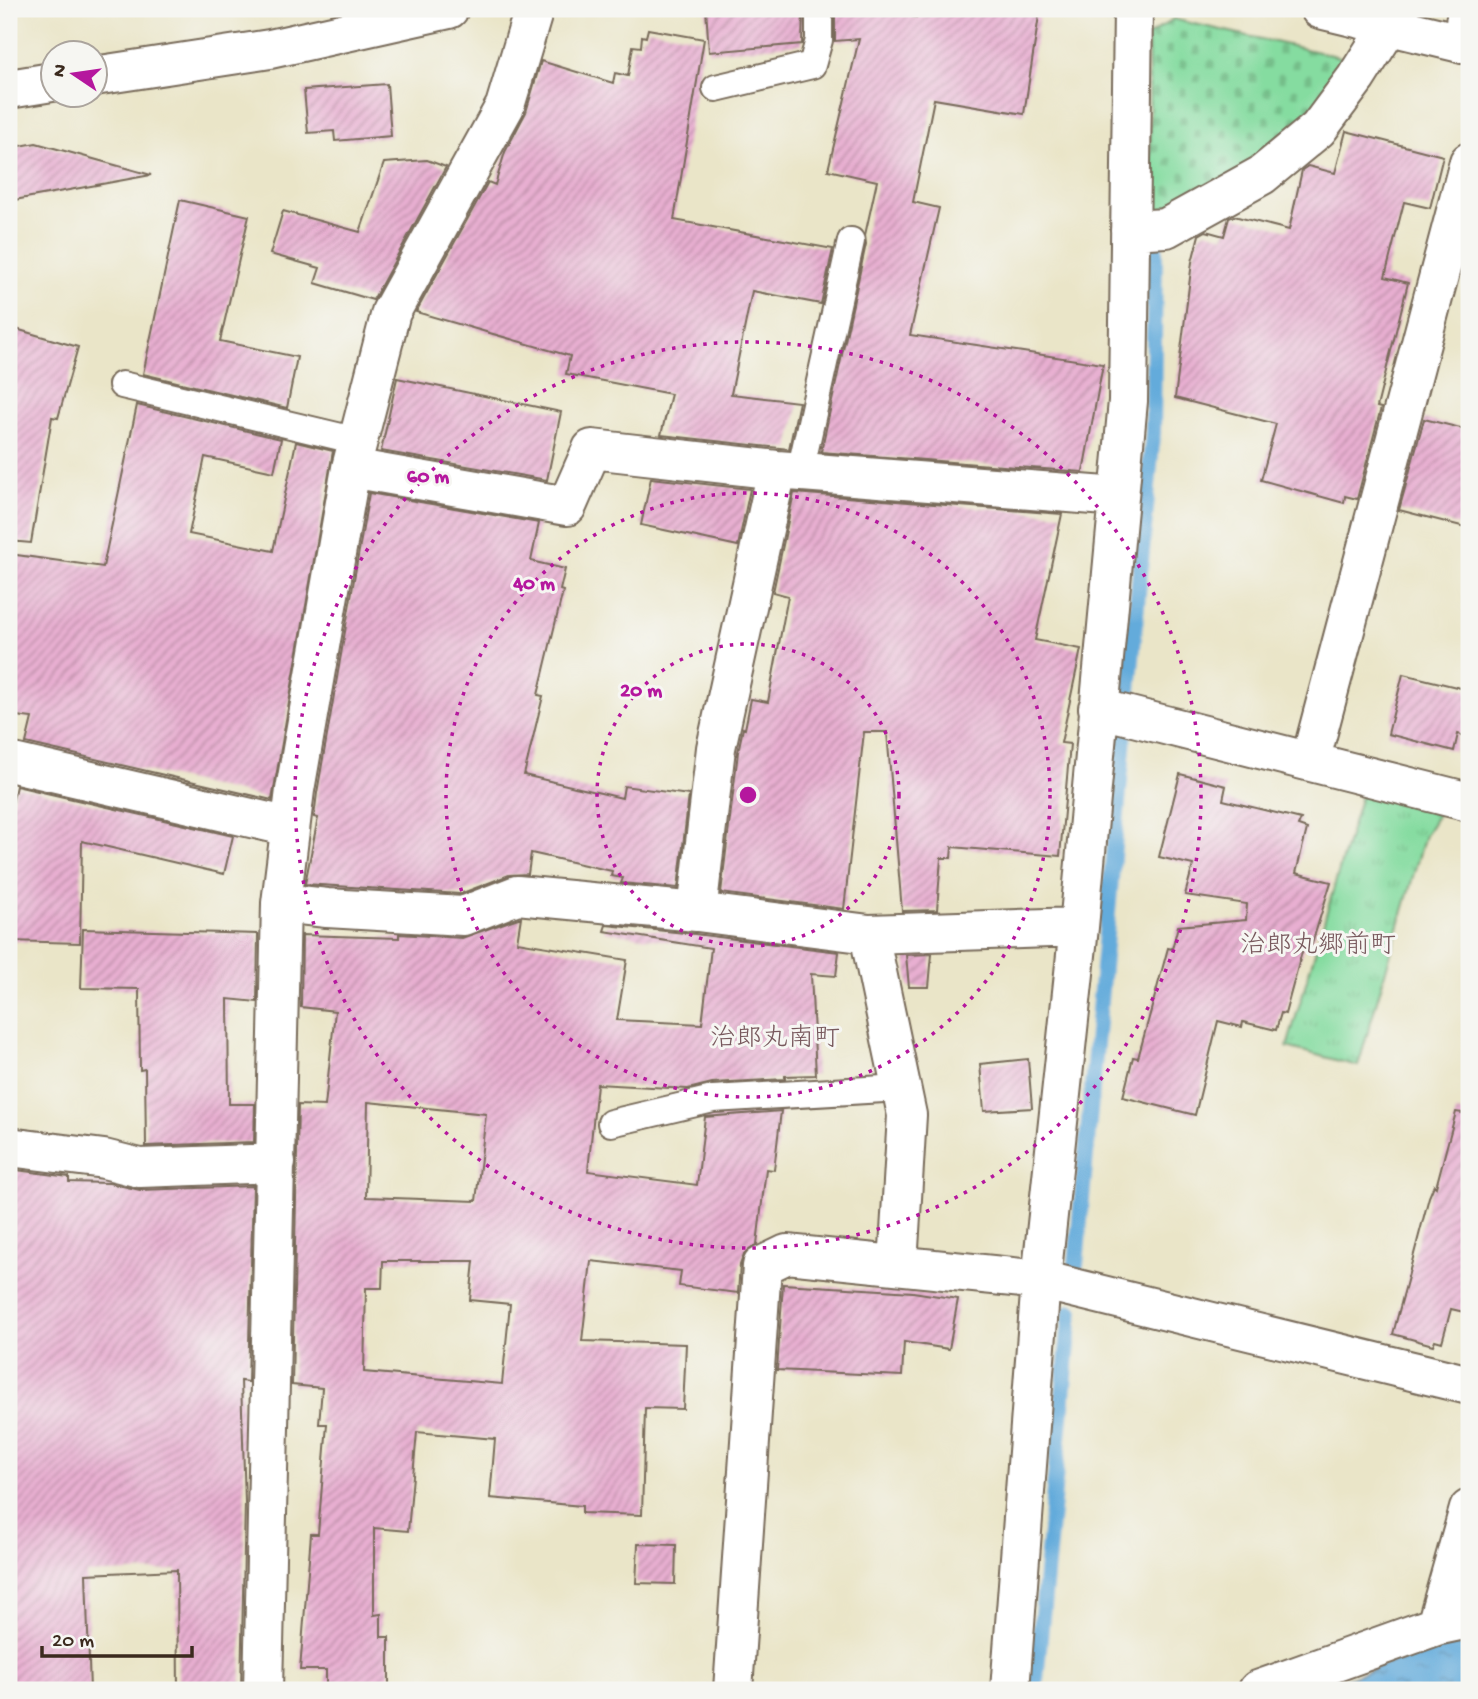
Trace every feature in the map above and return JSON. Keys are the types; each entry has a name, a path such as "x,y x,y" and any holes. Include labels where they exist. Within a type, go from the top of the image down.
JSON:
{"street":[{"path":"108,74 270,49 449,9"},
{"path":"263,1690 281,902 295,790 354,454 391,312 505,106 534,9"},
{"path":"1010,1690 1041,1280 1079,927 1128,401 1133,9"},
{"path":"1320,9 1389,26 1466,33"},
{"path":"1130,230 1166,228 1262,175 1318,129 1356,78 1389,26"},
{"path":"9,89 38,84"},
{"path":"1310,762 1469,162"},
{"path":"354,454 567,506 592,449 789,471 1119,496"},
{"path":"696,912 716,748 789,471"},
{"path":"1098,708 1469,802"},
{"path":"9,762 290,827"},
{"path":"281,902 327,908 463,916 517,895 696,912 869,934 1079,927"},
{"path":"869,934 907,1115 898,1265"},
{"path":"9,1147 104,1159 140,1168 276,1163"},
{"path":"733,1690 762,1266 787,1254 1041,1280 1469,1384"},
{"path":"1258,1690 1453,1622 1469,1509"}],"lane":[{"path":"716,88 812,65 819,40 819,9"},
{"path":"789,471 851,241"},
{"path":"122,385 354,454"},
{"path":"611,1123 713,1100 901,1088"}],"green space":[{"path":"1173,19 1340,57 1347,68 1312,119 1260,162 1156,212 1152,205 1148,36"},
{"path":"1362,792 1438,814 1425,835 1358,1066 1287,1047"}],"water":[{"path":"1469,1642 1469,1690 1314,1690 1415,1654"}],"building":[{"path":"706,9 803,9 802,44 709,52"},
{"path":"835,9 864,9 864,15 866,9 878,9 916,17 918,9 1040,9 1024,114 934,99 913,202 939,208 910,335 1103,364 1083,472 821,452 877,181 828,170 859,39 835,41"},
{"path":"648,29 704,39 674,220 833,249 821,304 752,291 731,394 799,402 789,449 661,435 671,394 566,374 570,356 416,312 488,182 495,185 505,152 526,112 541,61 613,83 615,73 628,76 633,46 641,47 642,36 646,37"},
{"path":"387,84 391,136 335,141 334,131 308,133 304,90"},
{"path":"1346,131 1443,156 1430,208 1404,202 1385,277 1408,283 1377,407 1381,408 1357,499 1345,496 1344,503 1261,480 1276,424 1175,398 1192,262 1199,235 1206,231 1224,236 1229,218 1234,216 1289,230 1302,170 1308,166 1335,173"},
{"path":"36,143 151,175 9,201 9,148"},
{"path":"427,160 446,167 373,300 315,283 320,268 270,254 283,211 360,232 384,163"},
{"path":"180,200 249,216 220,341 297,357 287,408 143,374"},
{"path":"9,327 78,347 58,418 52,417 31,543 9,541"},
{"path":"397,378 561,412 547,480 381,451"},
{"path":"137,405 281,439 274,472 205,457 189,534 273,551 296,442 333,451 272,800 26,743 32,718 9,715 9,554 103,567"},
{"path":"1424,419 1469,430 1469,528 1399,510"},
{"path":"651,478 750,489 738,546 641,525"},
{"path":"369,493 539,523 531,561 565,569 560,590 563,591 538,695 543,696 524,775 622,798 624,786 689,795 678,888 621,883 623,878 611,876 612,871 531,853 528,874 509,875 460,894 305,884 318,818 314,817 317,793"},
{"path":"794,493 1062,514 1035,640 1081,649 1061,743 1070,744 1060,856 952,847 951,858 941,858 937,910 902,911 887,732 864,732 844,909 721,893 743,728 745,729 751,699 768,702 788,596 773,592"},
{"path":"1403,674 1469,690 1469,737 1458,734 1454,751 1388,734"},
{"path":"1180,774 1226,786 1223,800 1301,819 1298,826 1307,829 1296,873 1331,882 1310,950 1303,948 1285,1014 1281,1013 1276,1030 1243,1022 1242,1027 1218,1021 1195,1115 1123,1097 1133,1057 1138,1058 1168,948 1172,949 1178,926 1246,920 1247,904 1185,895 1193,865 1159,857"},
{"path":"16,786 233,836 224,874 82,841 80,943 9,941 9,816"},
{"path":"521,917 517,942 627,960 617,1020 702,1024 711,948 604,931 606,925 839,952 836,976 811,974 816,1075 712,1083 688,1089 597,1084 588,1171 697,1185 705,1117 781,1111 774,1170 766,1169 757,1244 744,1254 740,1265 738,1293 679,1286 681,1271 591,1261 582,1341 686,1344 683,1409 645,1408 642,1515 582,1513 582,1506 490,1498 495,1439 417,1432 408,1531 374,1528 374,1615 381,1614 381,1637 389,1637 389,1690 326,1690 326,1670 300,1670 311,1534 318,1534 327,1424 319,1424 322,1388 292,1385 298,1105 325,1106 335,1011 301,1007 302,935 399,938 399,934 462,938","holes":["368,1102 486,1114 476,1201 366,1197","383,1261 474,1261 470,1300 510,1304 502,1384 364,1372 366,1288 382,1288"]},
{"path":"83,929 258,934 257,1002 228,999 229,1104 255,1104 254,1142 146,1146 145,1069 140,1070 139,989 81,988"},
{"path":"932,954 929,987 909,987 906,955"},
{"path":"1028,1059 1032,1108 984,1111 980,1064"},
{"path":"1456,1112 1469,1114 1469,1291 1464,1312 1451,1309 1442,1342 1435,1340 1433,1345 1393,1334 1429,1197 1434,1185 1436,1187"},
{"path":"9,1169 69,1177 69,1182 109,1183 140,1190 253,1186 248,1382 241,1381 245,1502 241,1690 178,1690 177,1570 86,1574 90,1690 9,1690"},
{"path":"783,1284 913,1292 958,1299 949,1349 904,1342 902,1376 777,1370"},
{"path":"638,1544 676,1545 675,1584 636,1583"}],"waterway":[{"path":"1129,690 1153,432 1155,245"},
{"path":"1076,1264 1124,736"},
{"path":"1035,1690 1071,1312"}],"district":[{"name":"治郎丸郷前町","path":"1318,943"},
{"name":"治郎丸南町","path":"775,1036"}]}
